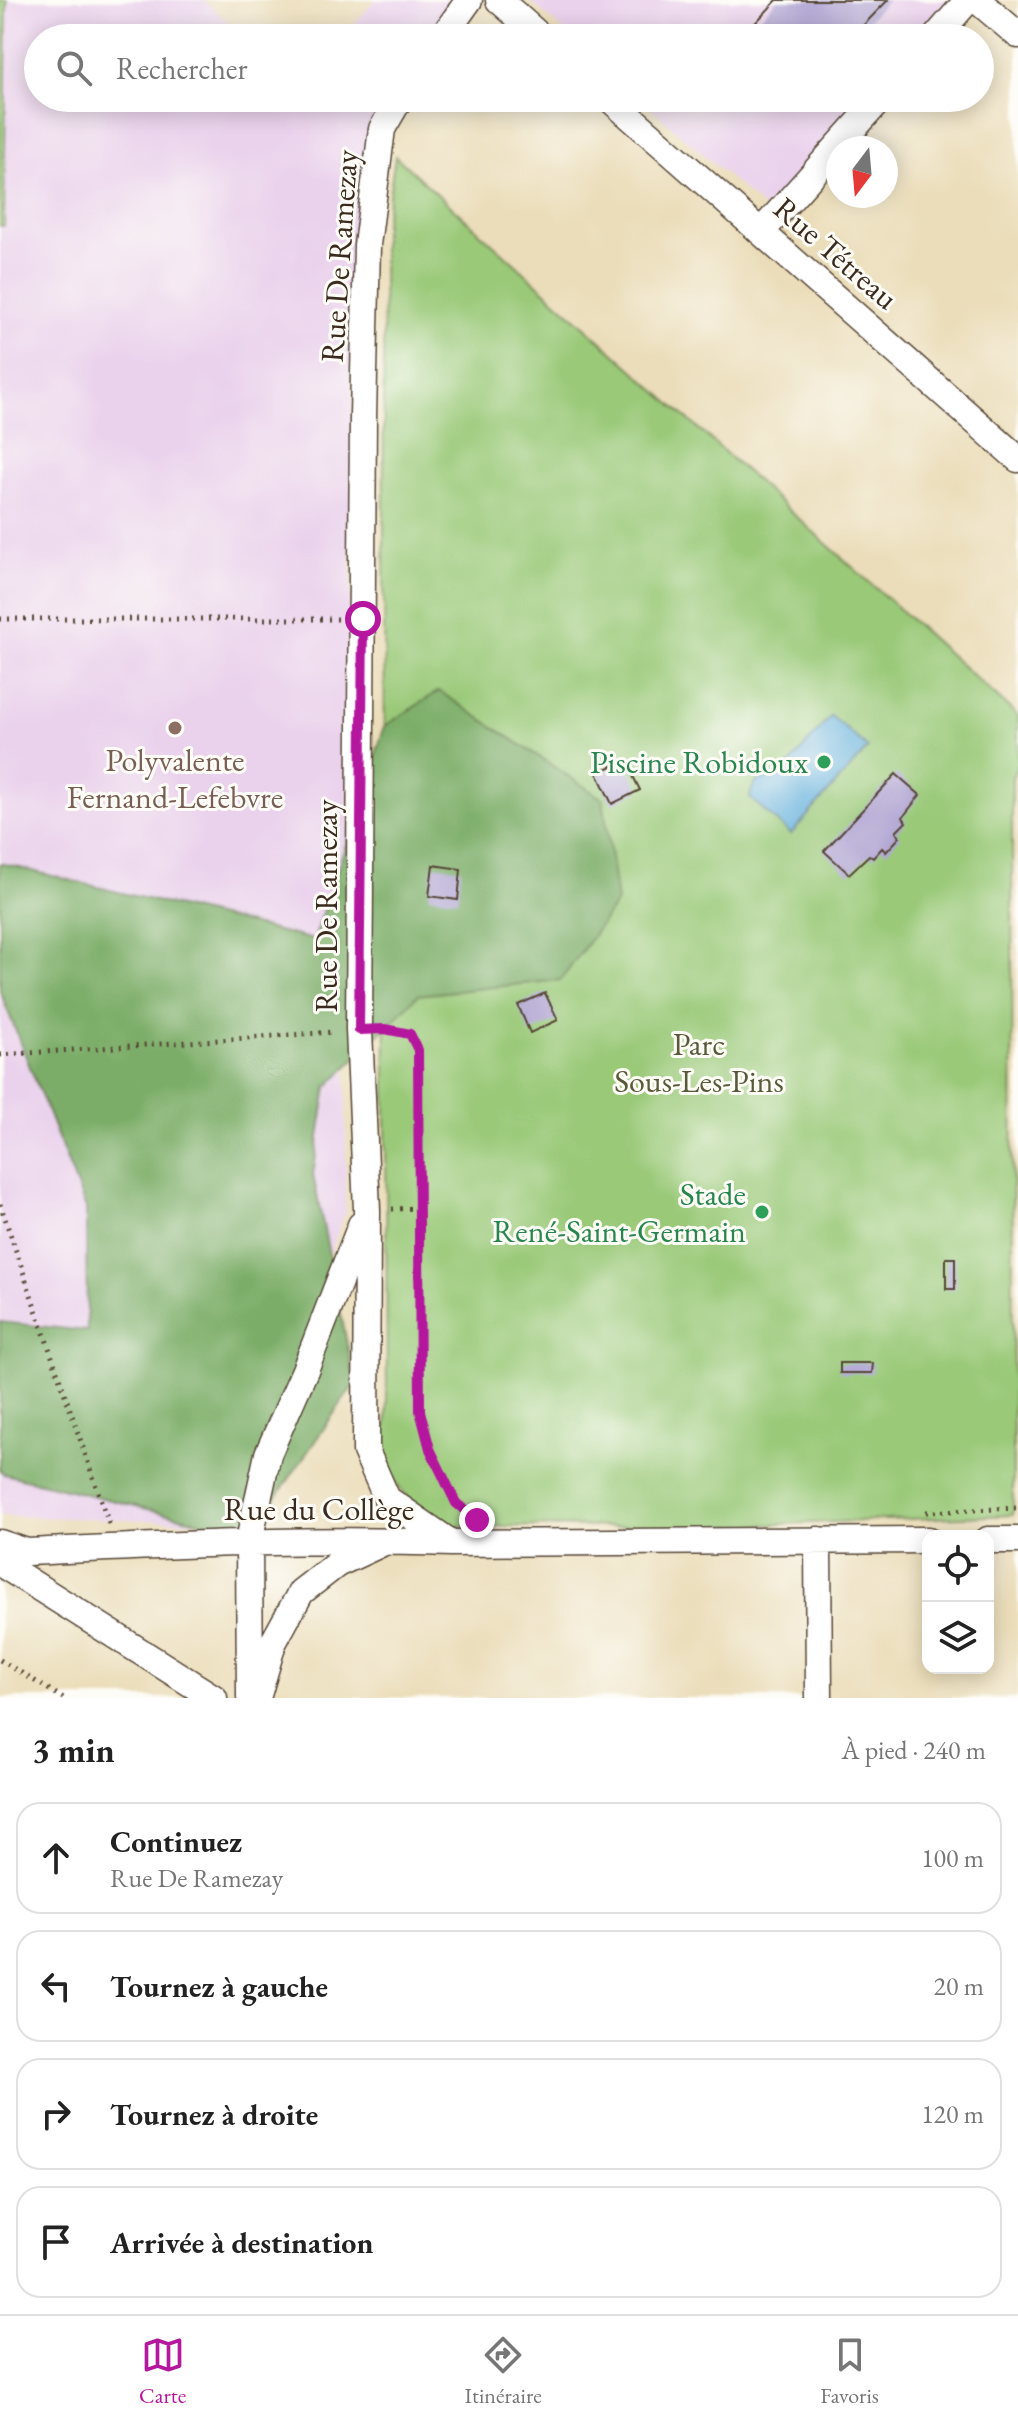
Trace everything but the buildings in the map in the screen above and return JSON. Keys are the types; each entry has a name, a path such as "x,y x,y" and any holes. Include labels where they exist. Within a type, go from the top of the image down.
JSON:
{"street":[{"path":"452,24 469,0"},
{"path":"499,0 526,24"},
{"path":"947,24 968,0"},
{"path":"977,0 1018,35"},
{"name":"Rue De Ramezay","path":"250,1698 249,1541 268,1454 305,1370 367,1210 359,1030 367,245 382,129 392,112"},
{"name":"Rue Tétreau","path":"625,112 1018,459"},
{"path":"761,232 868,112"},
{"path":"367,1210 366,1451 387,1499 451,1543"},
{"path":"818,1540 819,1698"},
{"name":"Rue du Collège","path":"0,1543 27,1552 249,1541 922,1540"},
{"path":"994,1540 1018,1540"},
{"path":"257,1698 273,1643 301,1592 337,1564 386,1541"},
{"path":"0,1563 214,1698"}],"path":[{"path":"0,619 363,619"},
{"path":"0,1055 359,1030 385,1029 410,1034 418,1050 420,1411 430,1449 456,1503 477,1520"},
{"path":"0,1204 117,1548"},
{"path":"926,1512 1018,1508"},
{"path":"0,1660 63,1698"}],"shaded area":[{"name":"Polyvalente Fernand-Lefebvre","path":"0,0 204,0 230,24 24,24 24,112 380,112 369,129 354,244 345,1212 235,1523 0,1516"},
{"path":"375,0 455,0 439,24 354,24"},
{"path":"529,0 959,0 938,24 556,24"},
{"path":"656,112 860,112 839,136 826,136 826,150 770,214"}],"green space":[{"path":"0,0 7,0 4,226 0,226"},
{"name":"Parc Sous-Les-Pins","path":"395,156 1018,716 1018,763 1012,778 1013,1515 711,1527 448,1526 410,1499 389,1472 384,1449 387,1416 383,235"},
{"path":"439,691 603,799 617,902 561,980 418,995 327,1087 313,1175 355,1383 251,1534 4,1474 0,1470 0,1322 87,1331 86,1209 0,991 0,863 314,940 385,726"}],"water":[{"name":"Piscine Robidoux","path":"831,716 868,748 791,834 750,798 751,792 760,780 780,776"}],"place":[{"name":"Polyvalente Fernand-Lefebvre","path":"175,728"},
{"name":"Piscine Robidoux","path":"824,762"},
{"name":"Stade René-Saint-Germain","path":"762,1212"}],"route":[{"path":"363,619 359,1030 385,1029 410,1034 418,1050 420,1411 430,1449 456,1503 477,1520"}]}
